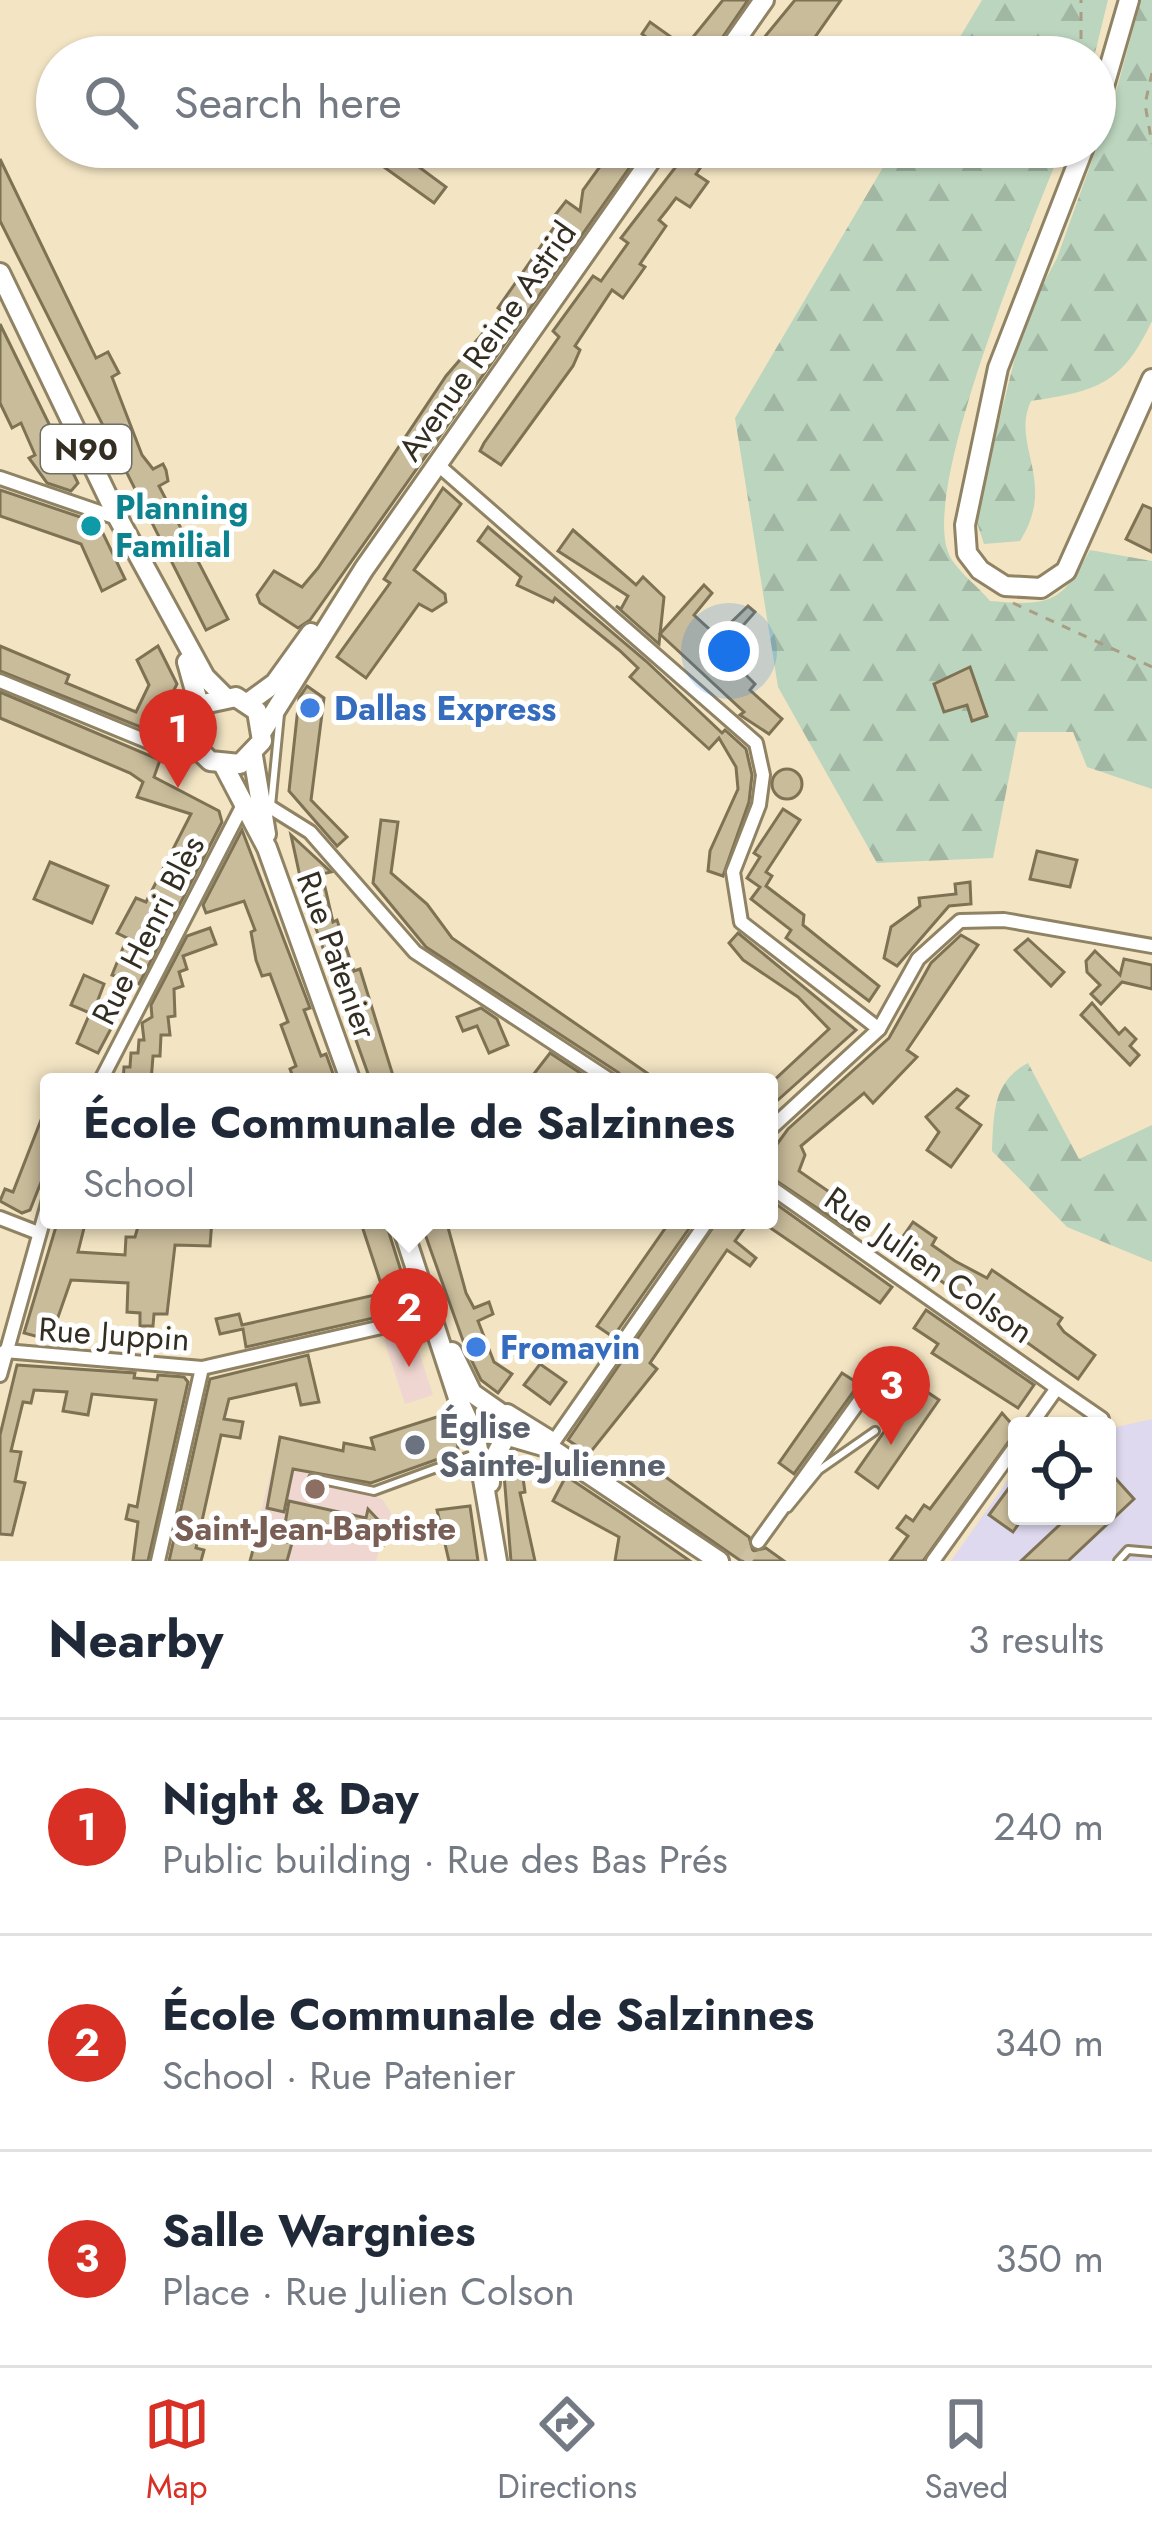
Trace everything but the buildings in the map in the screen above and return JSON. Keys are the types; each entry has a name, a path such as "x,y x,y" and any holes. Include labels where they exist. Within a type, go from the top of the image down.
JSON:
{"main road":[{"path":"739,36 764,0"},
{"path":"1116,45 1129,0"},
{"name":"Avenue Reine Astrid","path":"263,730 364,569 646,168"},
{"path":"1076,168 998,368 968,504 968,553 980,570 1005,586 1041,588 1066,571 1152,379"},
{"name":"N90","path":"0,273 174,624 205,677 224,696"},
{"name":"Avenue Reine Astrid","path":"248,702 275,683 364,569"},
{"name":"N90","path":"174,624 197,715 198,749"},
{"path":"197,715 224,696 248,702 263,730 253,756 224,766 198,749"},
{"name":"Rue Patenier","path":"253,756 267,848 348,1073"},
{"name":"Rue Patenier","path":"224,766 259,804"},
{"path":"403,1229 465,1396 496,1554"},
{"path":"421,1280 430,1316 465,1396 548,1440 550,1448"},
{"path":"475,1439 497,1411"},
{"path":"497,1411 504,1440"},
{"path":"475,1439 486,1445 504,1440 550,1448 718,1561"},
{"path":"496,1554 491,1456 504,1440"}],"street":[{"path":"437,464 756,742 763,775 759,805 733,872 741,922 879,1029"},
{"path":"0,478 118,518"},
{"path":"0,680 161,747 198,749"},
{"path":"259,804 310,832 415,952 599,1073"},
{"name":"Rue Henri Blès","path":"105,1073 259,804"},
{"path":"778,1122 879,1029 918,959 960,921 1004,920 1152,946"},
{"name":"Rue Julien Colson","path":"778,1192 1099,1417"},
{"path":"0,1218 36,1232"},
{"path":"0,1375 40,1222"},
{"path":"550,1448 702,1229"},
{"name":"Rue Juppin","path":"5,1351 202,1368 430,1316"},
{"path":"158,1561 202,1368"},
{"path":"1036,1417 1057,1388"},
{"path":"758,1542 868,1389"},
{"path":"933,1561 1008,1457"}],"lane":[{"path":"259,804 278,705"},
{"path":"780,1512 795,1505 819,1470 875,1431"},
{"path":"313,1478 374,1491 475,1439"},
{"path":"1118,1561 1128,1550 1152,1552"}],"path":[{"path":"1081,0 1081,36"},
{"path":"1152,73 1145,104 1152,144"},
{"path":"1005,586 1010,601 1029,614 1152,667"}],"shaded area":[{"path":"412,1330 433,1395 405,1404 384,1340"},
{"path":"1152,1419 1152,1561 951,1561 1008,1480 1008,1525 1116,1525 1116,1427"},
{"name":"Saint-Jean-Baptiste","path":"280,1435 348,1452 344,1478 383,1500 391,1513 376,1561 249,1561"}],"green space":[{"path":"982,0 1108,0 1099,36 961,36"},
{"path":"1141,0 1152,0 1152,321 1130,359 1105,381 1031,401 1026,433 1035,482 1031,520 1020,541 984,544 975,517 1025,318 1057,258 1089,168 1116,168 1116,92"},
{"path":"883,168 1054,168 965,414 944,518 948,552 990,601 1027,603 1062,591 1090,550 1152,561 1152,789 1087,767 1073,732 1018,732 993,858 877,863 778,687 735,418"},
{"path":"1028,1063 1079,1159 1152,1125 1152,1262 1067,1227 992,1151 1001,1089"}],"tunnel":[{"path":"745,1561 758,1542"}],"place":[{"name":"Planning Familial","path":"91,526"},
{"name":"Dallas Express","path":"310,708"},
{"name":"Night & Day","path":"178,788"},
{"name":"Fromavin","path":"476,1347"},
{"name":"École Communale de Salzinnes","path":"409,1367"},
{"name":"Église Sainte-Julienne","path":"415,1445"},
{"name":"Salle Wargnies","path":"891,1445"},
{"name":"Saint-Jean-Baptiste","path":"315,1489"}]}
